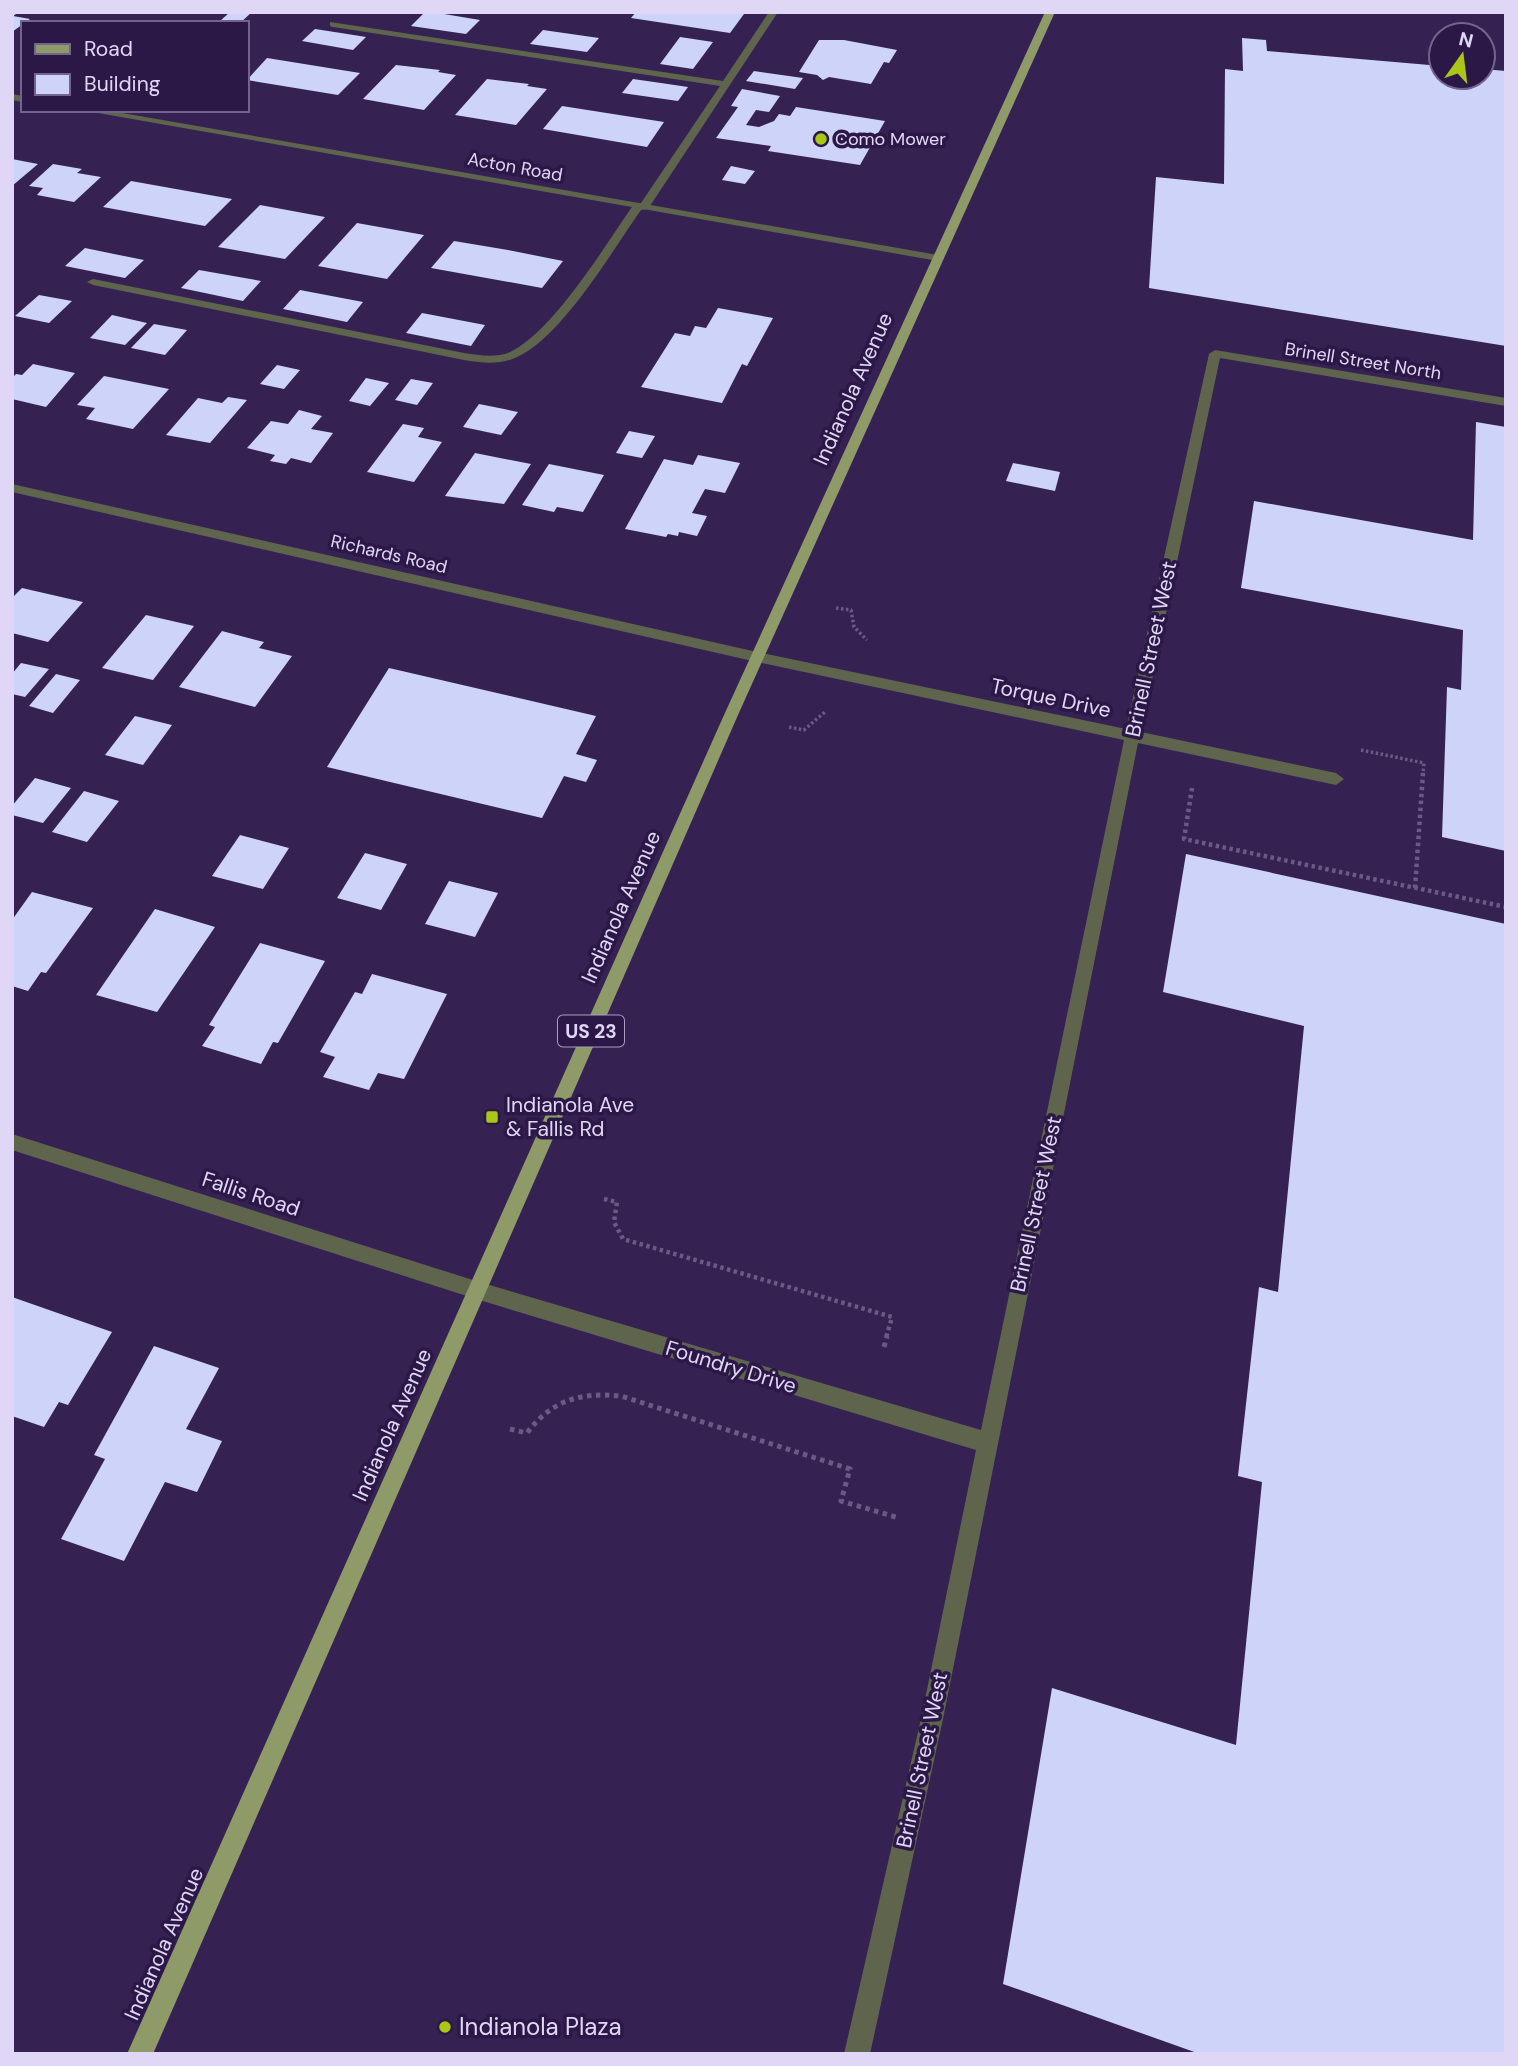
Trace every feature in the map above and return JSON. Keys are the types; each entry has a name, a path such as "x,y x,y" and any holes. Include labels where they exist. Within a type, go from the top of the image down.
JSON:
{"main road":[{"name":"Indianola Avenue","path":"140,2054 757,657 1049,12"}],"street":[{"path":"93,282 436,351 484,359 509,357 526,350 545,330 641,206 774,12"},
{"path":"333,24 726,84"},
{"name":"Acton Road","path":"98,112 937,258"},
{"name":"Brinell Street North","path":"1215,355 1506,402"},
{"name":"Brinell Street West","path":"857,2054 932,1719 986,1442 1132,737 1215,355"},
{"name":"Richards Road","path":"12,488 757,657"},
{"name":"Torque Drive","path":"757,657 1336,779"},
{"name":"Fallis Road","path":"12,1142 476,1290"},
{"name":"Foundry Drive","path":"476,1290 986,1442"}],"path":[{"path":"604,1199 617,1202 613,1214 614,1227 623,1239 892,1317 884,1347"},
{"path":"510,1429 527,1433 540,1413 564,1399 596,1392 621,1396 850,1469 841,1501 899,1518"}],"building":[{"path":"12,12 19,12 13,16 30,19 21,21 21,26 12,32"},
{"path":"230,12 252,12 242,21 220,21"},
{"path":"425,12 480,20 466,34 411,26"},
{"path":"636,12 744,14 730,33 631,18"},
{"path":"315,29 366,37 353,50 302,41"},
{"path":"543,30 599,38 587,52 530,44"},
{"path":"680,37 713,42 693,69 660,64"},
{"path":"1242,38 1266,40 1267,51 1427,65 1427,91 1497,91 1497,70 1506,71 1506,346 1149,288 1156,177 1224,184 1225,69 1243,71"},
{"path":"819,40 844,40 897,50 889,63 884,62 871,84 829,77 823,80 817,75 799,72"},
{"path":"267,58 360,73 338,95 248,79"},
{"path":"396,65 440,70 438,72 456,75 424,110 363,99"},
{"path":"754,71 803,78 795,89 746,81"},
{"path":"487,79 547,89 516,125 455,115"},
{"path":"633,79 688,87 678,101 622,93"},
{"path":"742,89 780,96 769,112 756,110 746,125 759,127 774,121 779,114 790,116 796,107 885,121 860,165 768,151 771,146 716,138 738,107 731,106"},
{"path":"562,106 664,122 647,147 543,129"},
{"path":"12,159 38,164 12,186"},
{"path":"53,164 82,169 77,173 101,177 74,202 37,195 43,188 29,186"},
{"path":"731,166 755,171 745,184 722,180"},
{"path":"131,181 232,199 205,226 103,207"},
{"path":"260,205 325,217 285,259 218,247"},
{"path":"357,223 424,235 387,279 318,266"},
{"path":"454,241 563,261 542,288 431,268"},
{"path":"85,248 144,260 125,278 65,266"},
{"path":"199,270 261,281 243,301 181,288"},
{"path":"300,290 363,302 347,322 283,309"},
{"path":"39,295 72,301 49,323 15,316"},
{"path":"718,308 773,318 747,366 742,364 722,403 641,387 675,333 690,336 695,326 706,328"},
{"path":"422,313 485,325 471,346 406,333"},
{"path":"112,315 147,323 125,345 90,338"},
{"path":"154,324 187,330 165,355 131,348"},
{"path":"33,364 75,373 46,407 12,399 12,378 16,374 22,375"},
{"path":"277,365 300,370 284,389 260,384"},
{"path":"104,376 169,389 133,429 86,419 95,408 77,405"},
{"path":"366,378 389,383 370,406 349,401"},
{"path":"411,379 433,383 417,405 395,400"},
{"path":"228,397 247,400 210,443 166,435 198,398 222,403"},
{"path":"479,404 518,412 501,435 463,427"},
{"path":"299,410 322,416 311,429 333,433 311,463 291,458 286,464 270,461 275,455 247,448 271,421 288,424"},
{"path":"1476,422 1506,427 1506,851 1442,837 1447,687 1461,690 1463,630 1241,588 1254,501 1473,540"},
{"path":"403,424 424,428 418,437 442,442 414,482 367,472"},
{"path":"629,431 655,436 642,458 616,453"},
{"path":"475,453 531,464 504,504 445,496"},
{"path":"698,455 740,463 725,493 705,489 692,513 707,516 697,536 679,532 678,536 668,534 666,537 625,529 664,459 693,465"},
{"path":"1013,463 1060,472 1055,491 1006,481"},
{"path":"549,464 604,475 583,512 557,507 554,512 522,505"},
{"path":"22,588 83,602 48,642 12,633 12,598"},
{"path":"146,615 194,626 153,680 102,668"},
{"path":"222,631 264,642 259,648 292,656 255,707 179,687"},
{"path":"21,663 49,669 25,697 12,694 12,674"},
{"path":"389,668 596,716 576,754 597,760 586,782 564,776 542,818 327,767"},
{"path":"56,674 80,680 53,713 29,706"},
{"path":"135,716 172,725 143,765 105,755"},
{"path":"35,778 71,788 43,823 12,815 12,806"},
{"path":"84,791 119,801 87,842 52,832"},
{"path":"240,835 289,848 263,889 212,876"},
{"path":"365,853 407,864 381,910 337,898"},
{"path":"1186,854 1506,924 1506,2054 1200,2054 1003,1984 1052,1688 1236,1745 1262,1482 1238,1476 1259,1287 1278,1292 1304,1026 1163,992"},
{"path":"449,881 498,893 475,937 425,924"},
{"path":"32,892 93,908 46,973 41,972 28,991 12,986 12,920"},
{"path":"155,909 215,927 157,1012 96,995"},
{"path":"260,943 325,961 278,1043 273,1042 261,1064 202,1046 215,1027 209,1025"},
{"path":"372,974 447,994 404,1079 378,1073 369,1090 323,1077 335,1057 320,1052 355,992 362,994"},
{"path":"12,1297 112,1332 68,1405 59,1402 44,1427 12,1416"},
{"path":"154,1346 219,1368 186,1429 222,1441 197,1492 165,1482 124,1561 61,1539 105,1459 94,1455"}],"place":[{"name":"Como Mower","path":"821,139"},
{"name":"Indianola Ave & Fallis Rd","path":"492,1117"},
{"name":"Indianola Plaza","path":"445,2027"}]}
